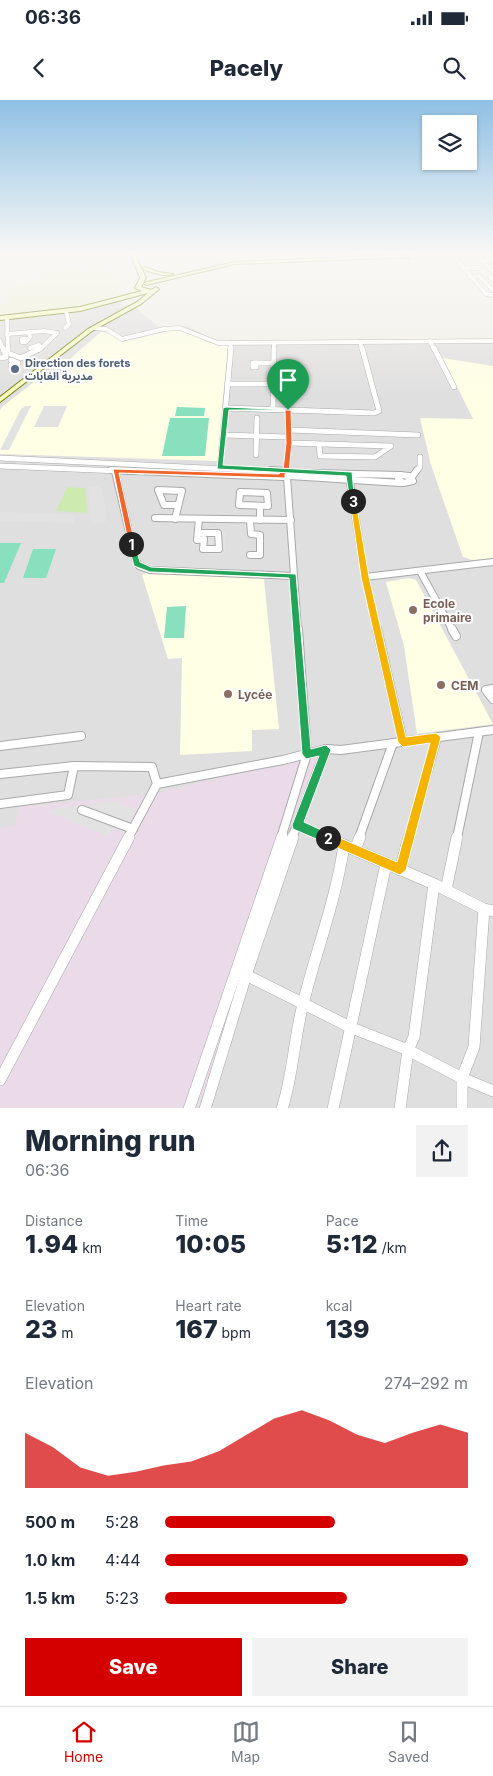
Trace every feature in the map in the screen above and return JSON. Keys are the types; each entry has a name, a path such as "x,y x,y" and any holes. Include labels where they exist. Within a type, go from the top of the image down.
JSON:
{"main road":[{"path":"3,318 66,311 108,302"},
{"path":"109,302 123,303 126,308"},
{"path":"0,396 84,330 136,302"},
{"path":"0,400 94,328 140,302"}],"street":[{"path":"66,311 69,324 66,328"},
{"path":"3,318 7,334 8,354 15,358 26,358 57,333 44,331 7,334"},
{"path":"42,323 44,331"},
{"path":"94,328 106,329 122,339 175,328 185,328 211,342 231,344 493,340"},
{"path":"26,339 30,337 29,332"},
{"path":"430,341 454,387"},
{"path":"0,342 6,357 18,363 11,366"},
{"path":"226,408 316,411 316,413 330,414 338,414 338,412 374,413 379,411 360,342"},
{"path":"273,409 271,363 274,343"},
{"path":"36,346 44,344"},
{"path":"220,467 231,344"},
{"path":"0,358 6,357"},
{"path":"259,363 271,363"},
{"path":"228,384 273,384"},
{"path":"188,1108 291,810 306,754 287,474 288,410"},
{"path":"256,455 257,418"},
{"path":"289,430 418,435"},
{"path":"352,432 355,457"},
{"path":"224,435 256,436 319,444 391,446 375,457 355,457 320,456 319,444"},
{"path":"349,476 411,483 412,477 420,467 420,457"},
{"path":"0,458 220,467 287,474"},
{"path":"0,466 115,471 412,477"},
{"path":"115,471 135,558 139,566 150,570 293,576"},
{"path":"349,476 365,577 398,743 355,850"},
{"path":"400,476 398,479 401,483"},
{"path":"240,492 268,493 268,506 260,506 239,505 240,492"},
{"path":"174,518 178,505"},
{"path":"260,506 260,520"},
{"path":"155,518 291,520"},
{"path":"198,533 199,519"},
{"path":"250,520 251,534 260,534 260,555 250,555"},
{"path":"365,577 493,562"},
{"path":"420,571 456,636"},
{"path":"493,689 486,690 493,699"},
{"path":"157,784 326,750 341,750 493,730"},
{"path":"446,890 479,732"},
{"path":"0,746 81,736"},
{"path":"400,870 436,737"},
{"path":"205,1108 246,975 297,825 326,750"},
{"path":"0,804 68,794 74,766"},
{"path":"0,774 74,766 152,767 157,784 0,1080"},
{"path":"82,810 133,829"},
{"path":"297,825 434,884 488,910 474,1047 462,1078 462,1108"},
{"path":"282,1108 290,1088 302,1004 331,911 344,845"},
{"path":"333,1108 352,1028 386,864"},
{"path":"400,1108 408,1050 414,1037 434,884"},
{"path":"246,975 352,1028 408,1050 462,1078 493,1091"}],"shaded area":[{"path":"90,302 74,306 0,314 0,306 10,303"},
{"path":"117,302 137,309 160,328 187,326 218,341 493,339 493,1108 0,1108 0,315"},
{"path":"174,330 188,330 207,342 228,345 217,461 0,454 0,410 3,406 38,379 59,379 72,357 101,332 112,333 122,342"},
{"path":"72,357 59,380 38,379 59,361"},
{"path":"443,358 493,366 493,558 472,560 463,557 431,465 420,418 473,419"},
{"path":"31,406 9,450 0,450 21,409"},
{"path":"44,406 67,406 58,427 34,427"},
{"path":"97,486 102,489 107,521 92,525 88,487"},
{"path":"0,512 76,515 73,523 0,521"},
{"path":"194,529 221,530 226,534 225,552 221,555 205,555 205,551 200,551 200,546 192,545"},
{"name":"Lycée","path":"146,573 264,579 279,729 252,730 252,751 180,755 182,658 168,659 142,575"},
{"name":"CEM","path":"409,578 416,580 493,724 417,734 404,646 386,582"},
{"path":"319,753 198,1108 0,1108 0,828 15,826 19,807 159,793"},
{"path":"122,801 121,806 135,808 131,819 134,821 127,833 113,828 108,836 49,812 57,808"}],"green space":[{"path":"177,407 205,408 204,416 175,416"},
{"path":"170,418 209,418 205,456 162,456"},
{"path":"67,487 85,488 87,513 56,511"},
{"path":"0,543 21,543 4,583 0,583"},
{"path":"33,549 56,549 46,578 23,578"},
{"path":"186,606 184,638 164,638 167,607"}],"place":[{"name":"Direction des forets مديرية الغابات","path":"15,369"},
{"name":"Ecole primaire","path":"413,610"},
{"name":"CEM","path":"441,685"},
{"name":"Lycée","path":"228,694"}],"route":[{"path":"288,410 226,408 220,467 286,471 290,472 350,474 349,479 365,577 403,742 436,737 400,870 297,825 326,750 306,754 293,576 150,570 136,564 115,471 283,476 281,474 286,471 289,443 288,410"}]}
